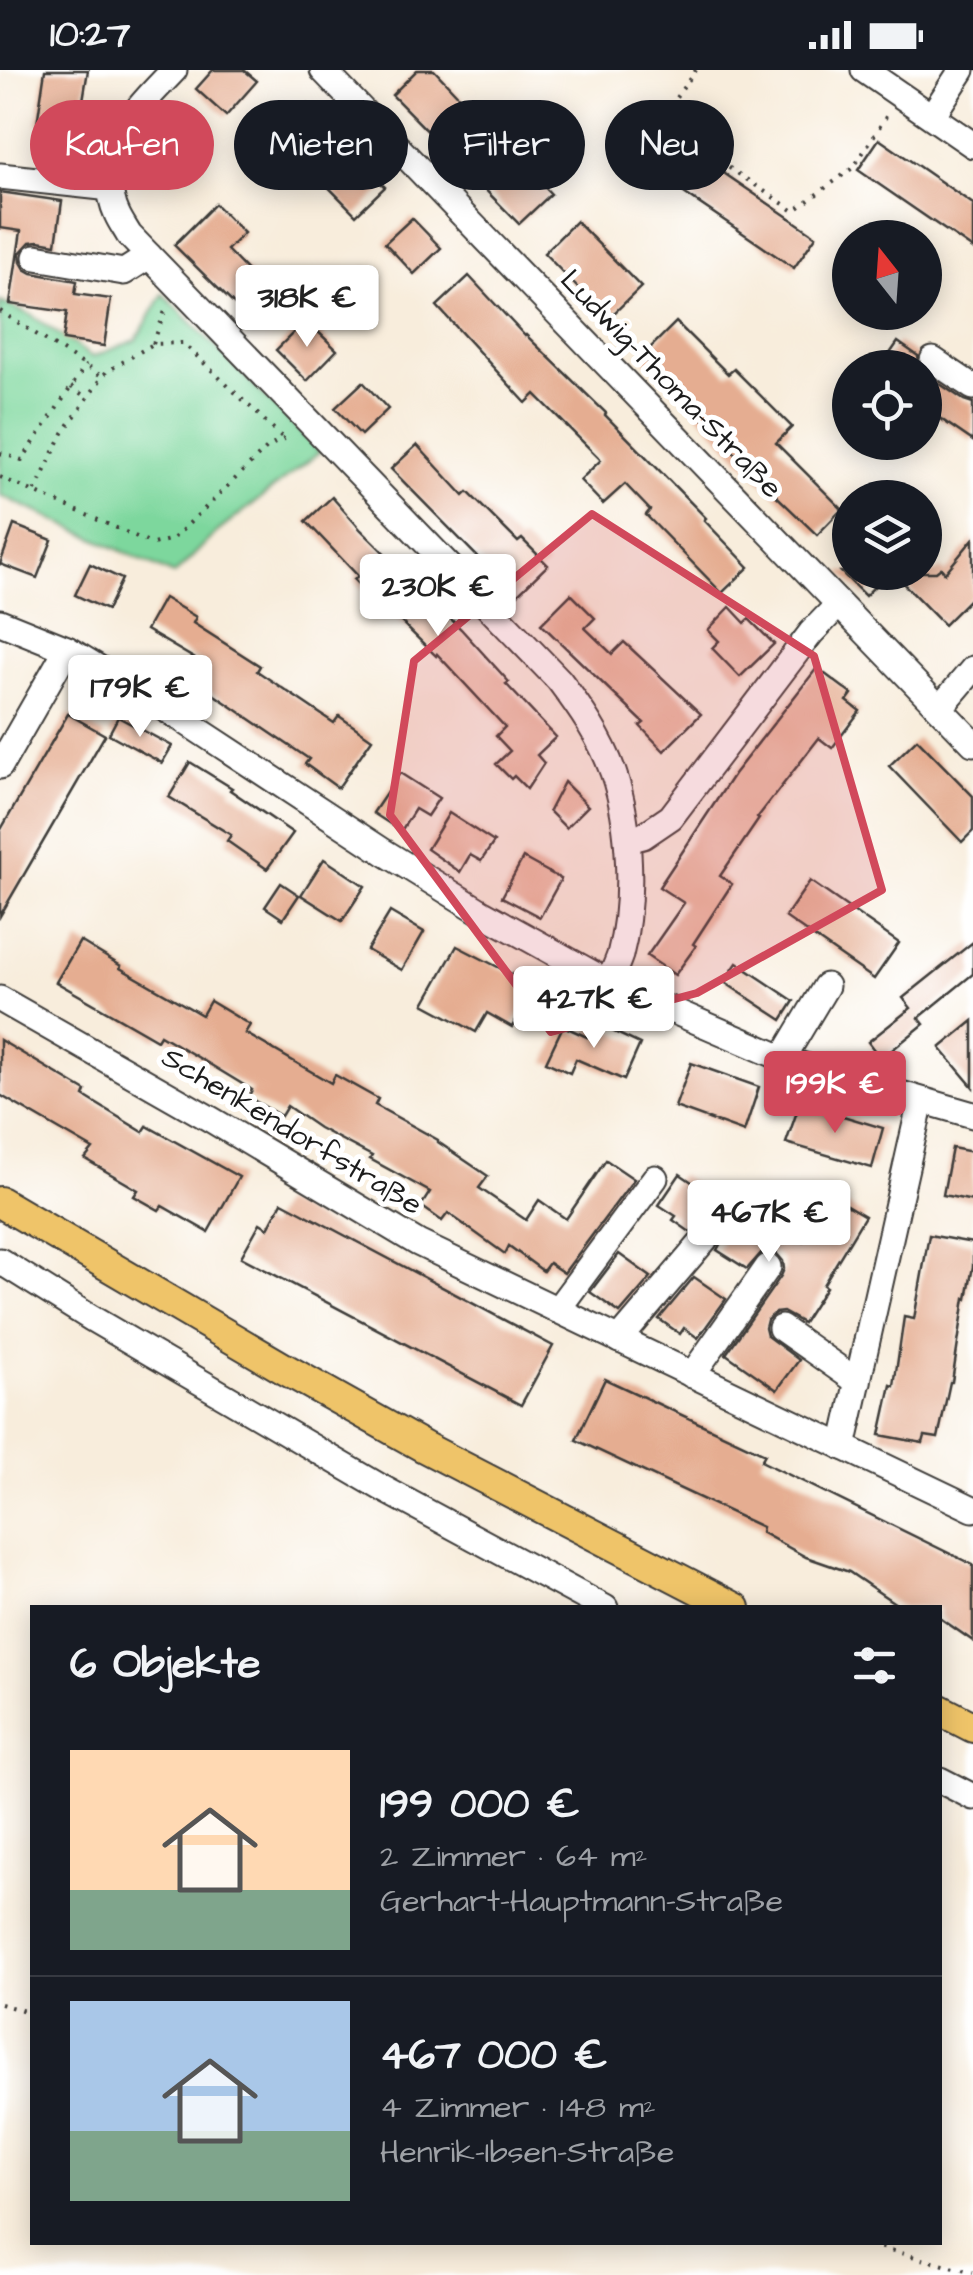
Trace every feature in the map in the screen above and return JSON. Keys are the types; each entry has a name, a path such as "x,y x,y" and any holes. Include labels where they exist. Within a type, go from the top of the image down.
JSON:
{"main road":[{"path":"0,1202 424,1446 729,1605"},
{"path":"942,1711 973,1727"}],"street":[{"path":"147,100 174,70"},
{"name":"Ludwig-Thoma-Straße","path":"323,70 973,744"},
{"path":"864,70 973,145"},
{"path":"895,91 910,70"},
{"path":"932,116 962,70"},
{"path":"0,176 30,179"},
{"path":"111,190 116,213 129,234 559,680 596,736 613,771 628,840 629,870 620,955 608,983"},
{"path":"36,257 124,272 149,256"},
{"path":"942,366 973,387"},
{"path":"628,840 643,836 671,816 811,633 838,604"},
{"path":"0,622 67,650 178,716 400,862 608,983 783,1058 973,1114"},
{"path":"0,766 67,650"},
{"path":"940,708 973,669"},
{"path":"783,1058 826,986"},
{"name":"Schenkendorfstraße","path":"0,998 418,1243 973,1509"},
{"path":"843,1448 921,1101"},
{"path":"557,1310 655,1178"},
{"path":"620,1340 706,1239"},
{"path":"0,1261 382,1488 599,1605"},
{"path":"692,1375 768,1267"},
{"path":"781,1328 858,1382"},
{"path":"942,1781 973,1797"}],"path":[{"path":"696,70 659,121 794,210 854,167 895,91"},
{"path":"153,344 176,283"},
{"path":"0,311 103,376"},
{"path":"35,491 63,433 106,372 153,344 183,343 284,439"},
{"path":"0,462 2,453 22,460 86,365"},
{"path":"72,387 88,398"},
{"path":"0,477 153,544 173,539 269,446 298,432 317,429"},
{"path":"0,2004 30,2012"},
{"path":"872,2245 973,2274"}],"highlighted area":[{"path":"592,514 814,656 882,890 697,993 551,1032 390,815 414,661"}],"green space":[{"path":"163,294 320,452 216,533 174,575 0,495 0,302 31,315 92,357 136,340"}],"building":[{"path":"45,70 88,70 83,100 41,100"},
{"path":"213,70 244,70 257,81 240,100 234,100 234,107 226,116 214,105 214,100 208,100 196,89"},
{"path":"417,70 434,70 462,100 428,100 428,132 408,111 408,100 397,100 392,95"},
{"path":"879,139 973,204 973,249 942,228 942,220 931,220 858,170"},
{"path":"734,180 816,236 794,268 680,190 734,190"},
{"path":"331,190 382,190 356,215"},
{"path":"486,190 547,190 551,194 519,224"},
{"path":"0,192 62,201 56,244 30,242 20,253 21,262 32,273 77,281 75,294 111,299 104,346 63,340 67,312 10,304 21,231 0,228"},
{"path":"215,204 244,233 227,250 274,298 251,321 174,245"},
{"path":"412,218 441,248 414,274 385,243"},
{"path":"576,221 641,287 608,319 544,253"},
{"path":"469,276 606,413 749,567 722,593 646,515 650,510 625,484 603,504 580,480 601,460 535,394 526,403 437,306"},
{"path":"306,320 337,350 307,381 276,350"},
{"path":"676,322 728,374 734,369 792,427 776,443 832,499 832,519 817,535 642,356"},
{"path":"898,342 909,350 892,350"},
{"path":"363,382 388,409 361,435 335,408"},
{"path":"942,385 973,403 973,441 942,420"},
{"path":"417,445 464,496 468,492 518,542 522,539 548,565 516,596 391,469"},
{"path":"332,497 461,629 556,737 537,755 544,763 527,789 496,764 510,751 496,736 505,727 437,654 354,580 358,576 306,521"},
{"path":"14,525 52,540 37,578 0,564"},
{"path":"973,539 973,596 944,625 910,590 942,590 942,569 945,573"},
{"path":"90,564 122,579 107,610 75,595"},
{"path":"571,594 595,618 585,628 612,654 624,642 701,714 664,751 640,726 644,723 541,624"},
{"path":"164,598 196,617 193,623 260,666 257,671 334,723 339,716 372,739 338,788 305,764 309,759 191,679 202,663 146,630"},
{"path":"730,607 745,623 749,619 774,644 740,677 712,648 719,641 708,630"},
{"path":"817,668 852,694 847,701 860,711 832,748 819,738 757,818 720,876 732,884 675,975 647,956 684,903 659,887 734,774"},
{"path":"68,714 105,735 0,916 0,831"},
{"path":"118,717 172,746 162,763 109,734"},
{"path":"917,739 973,796 973,831 962,842 889,766"},
{"path":"190,762 293,833 267,869 227,841 231,835 169,797"},
{"path":"400,773 439,798 427,816 415,809 401,831 373,813"},
{"path":"564,782 588,806 566,828 549,811"},
{"path":"449,813 494,842 481,861 470,855 460,872 427,849"},
{"path":"523,858 561,879 540,917 502,897"},
{"path":"324,859 365,886 342,921 301,895"},
{"path":"810,881 899,943 874,979 785,917"},
{"path":"281,883 299,895 283,919 265,907"},
{"path":"390,912 424,932 402,970 367,950"},
{"path":"80,941 202,1015 210,1001 250,1025 245,1033 331,1083 335,1075 378,1099 375,1105 438,1140 488,1176 479,1188 526,1220 539,1200 566,1219 606,1160 634,1179 564,1273 549,1263 543,1271 509,1246 505,1254 448,1213 442,1221 421,1206 430,1192 370,1159 372,1156 287,1106 281,1116 248,1097 252,1090 211,1065 160,1035 157,1040 56,982"},
{"path":"973,942 973,974 919,1018 924,1024 881,1059 868,1042 911,1008 903,998"},
{"path":"457,946 535,986 512,1027 487,1013 476,1032 424,1004"},
{"path":"737,963 794,1001 782,1020 724,982"},
{"path":"973,1021 973,1087 940,1048"},
{"path":"593,1022 640,1044 624,1080 576,1059 570,1073 546,1062 563,1026 587,1037"},
{"path":"0,1040 86,1091 84,1096 143,1132 147,1126 239,1177 208,1232 162,1206 159,1210 134,1196 138,1190 85,1159 93,1149 0,1095"},
{"path":"691,1063 759,1087 744,1132 675,1107"},
{"path":"800,1103 883,1128 872,1168 786,1143"},
{"path":"952,1148 973,1152 973,1201 943,1195"},
{"path":"680,1174 739,1214 746,1204 803,1242 831,1196 865,1216 803,1323 783,1312 767,1320 767,1336 799,1360 777,1390 726,1354 781,1276 783,1261 776,1253 762,1252 747,1269 717,1250 721,1234 715,1226 700,1223 690,1232 673,1220 676,1216 659,1205"},
{"path":"282,1202 553,1346 521,1405 241,1257 260,1223 268,1228"},
{"path":"929,1235 973,1243 973,1266 938,1438 925,1436 923,1443 880,1435 891,1385 894,1386 904,1317 914,1319"},
{"path":"619,1254 651,1277 620,1313 590,1292"},
{"path":"694,1277 726,1299 698,1338 684,1328 680,1334 659,1319"},
{"path":"605,1379 765,1454 761,1461 973,1565 973,1641 942,1619 942,1605 898,1605 849,1572 806,1557 761,1532 762,1527 576,1440"}]}
